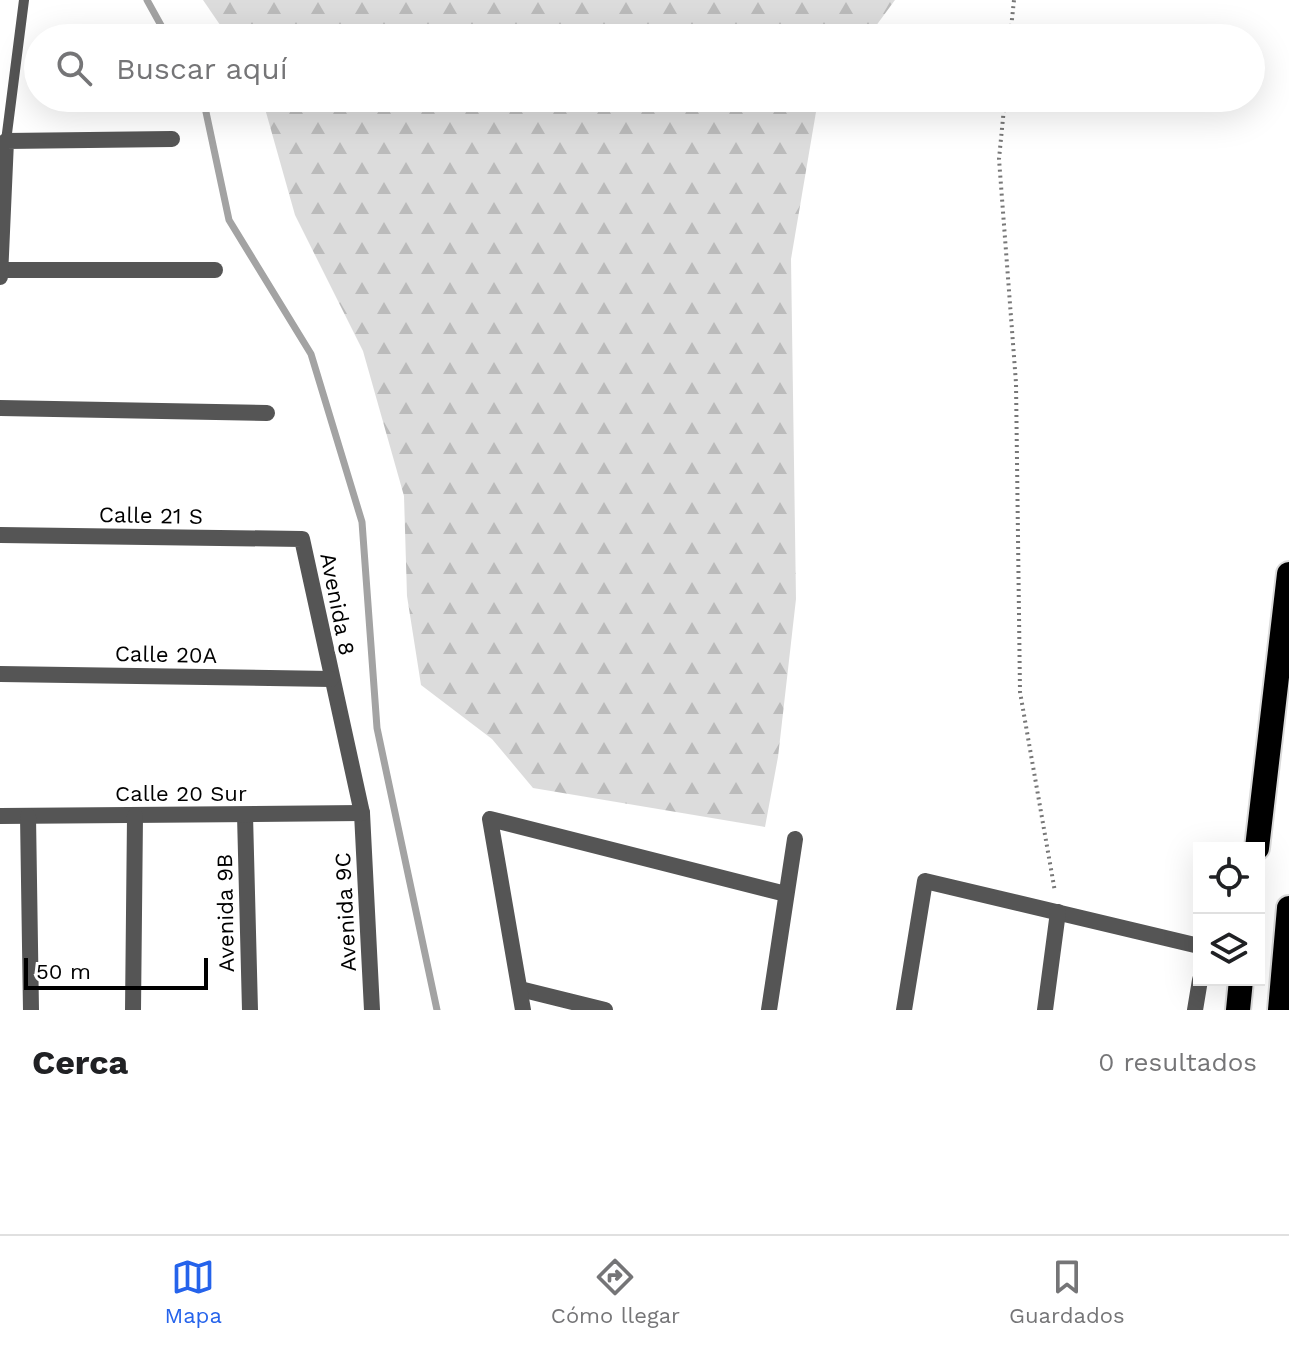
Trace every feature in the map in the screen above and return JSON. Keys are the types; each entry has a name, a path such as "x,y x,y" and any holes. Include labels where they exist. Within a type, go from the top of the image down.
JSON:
{"highway":[{"path":"1258,842 1289,574"},
{"path":"1280,1010 1289,908"},
{"path":"1238,1010 1240,986"}],"street":[{"path":"0,277 6,141 172,139"},
{"path":"0,270 215,270"},
{"path":"0,408 267,413"},
{"name":"Calle 21 S","path":"0,535 302,539"},
{"name":"Avenida 8","path":"302,539 362,813"},
{"name":"Calle 20A","path":"0,674 331,679"},
{"name":"Calle 20 Sur","path":"0,816 362,813"},
{"name":"Avenida 9C","path":"362,813 372,1010"},
{"name":"Avenida 9B","path":"245,815 250,1010"},
{"path":"28,816 31,1010"},
{"path":"133,1010 135,816"},
{"path":"523,1010 490,819 786,894"},
{"path":"769,1010 795,839"},
{"path":"904,1010 925,881 1193,945"},
{"path":"1045,1010 1058,912"},
{"path":"1195,1010 1199,986"},
{"path":"520,989 605,1010"},
{"path":"358,1010 372,1010"}],"lane":[{"path":"6,141 24,0"}],"path":[{"path":"1011,24 1014,0"},
{"path":"1004,112 999,159 1016,383 1020,692 1058,912"}],"green space":[{"path":"203,0 895,0 877,24 219,24"},
{"path":"266,112 816,112 791,259 796,599 778,757 765,827 533,788 492,739 421,685 407,596 404,496 363,351 295,215"}],"waterway":[{"path":"147,0 160,24"},
{"path":"206,112 229,220 311,354 362,522 377,728 437,1010"}]}
